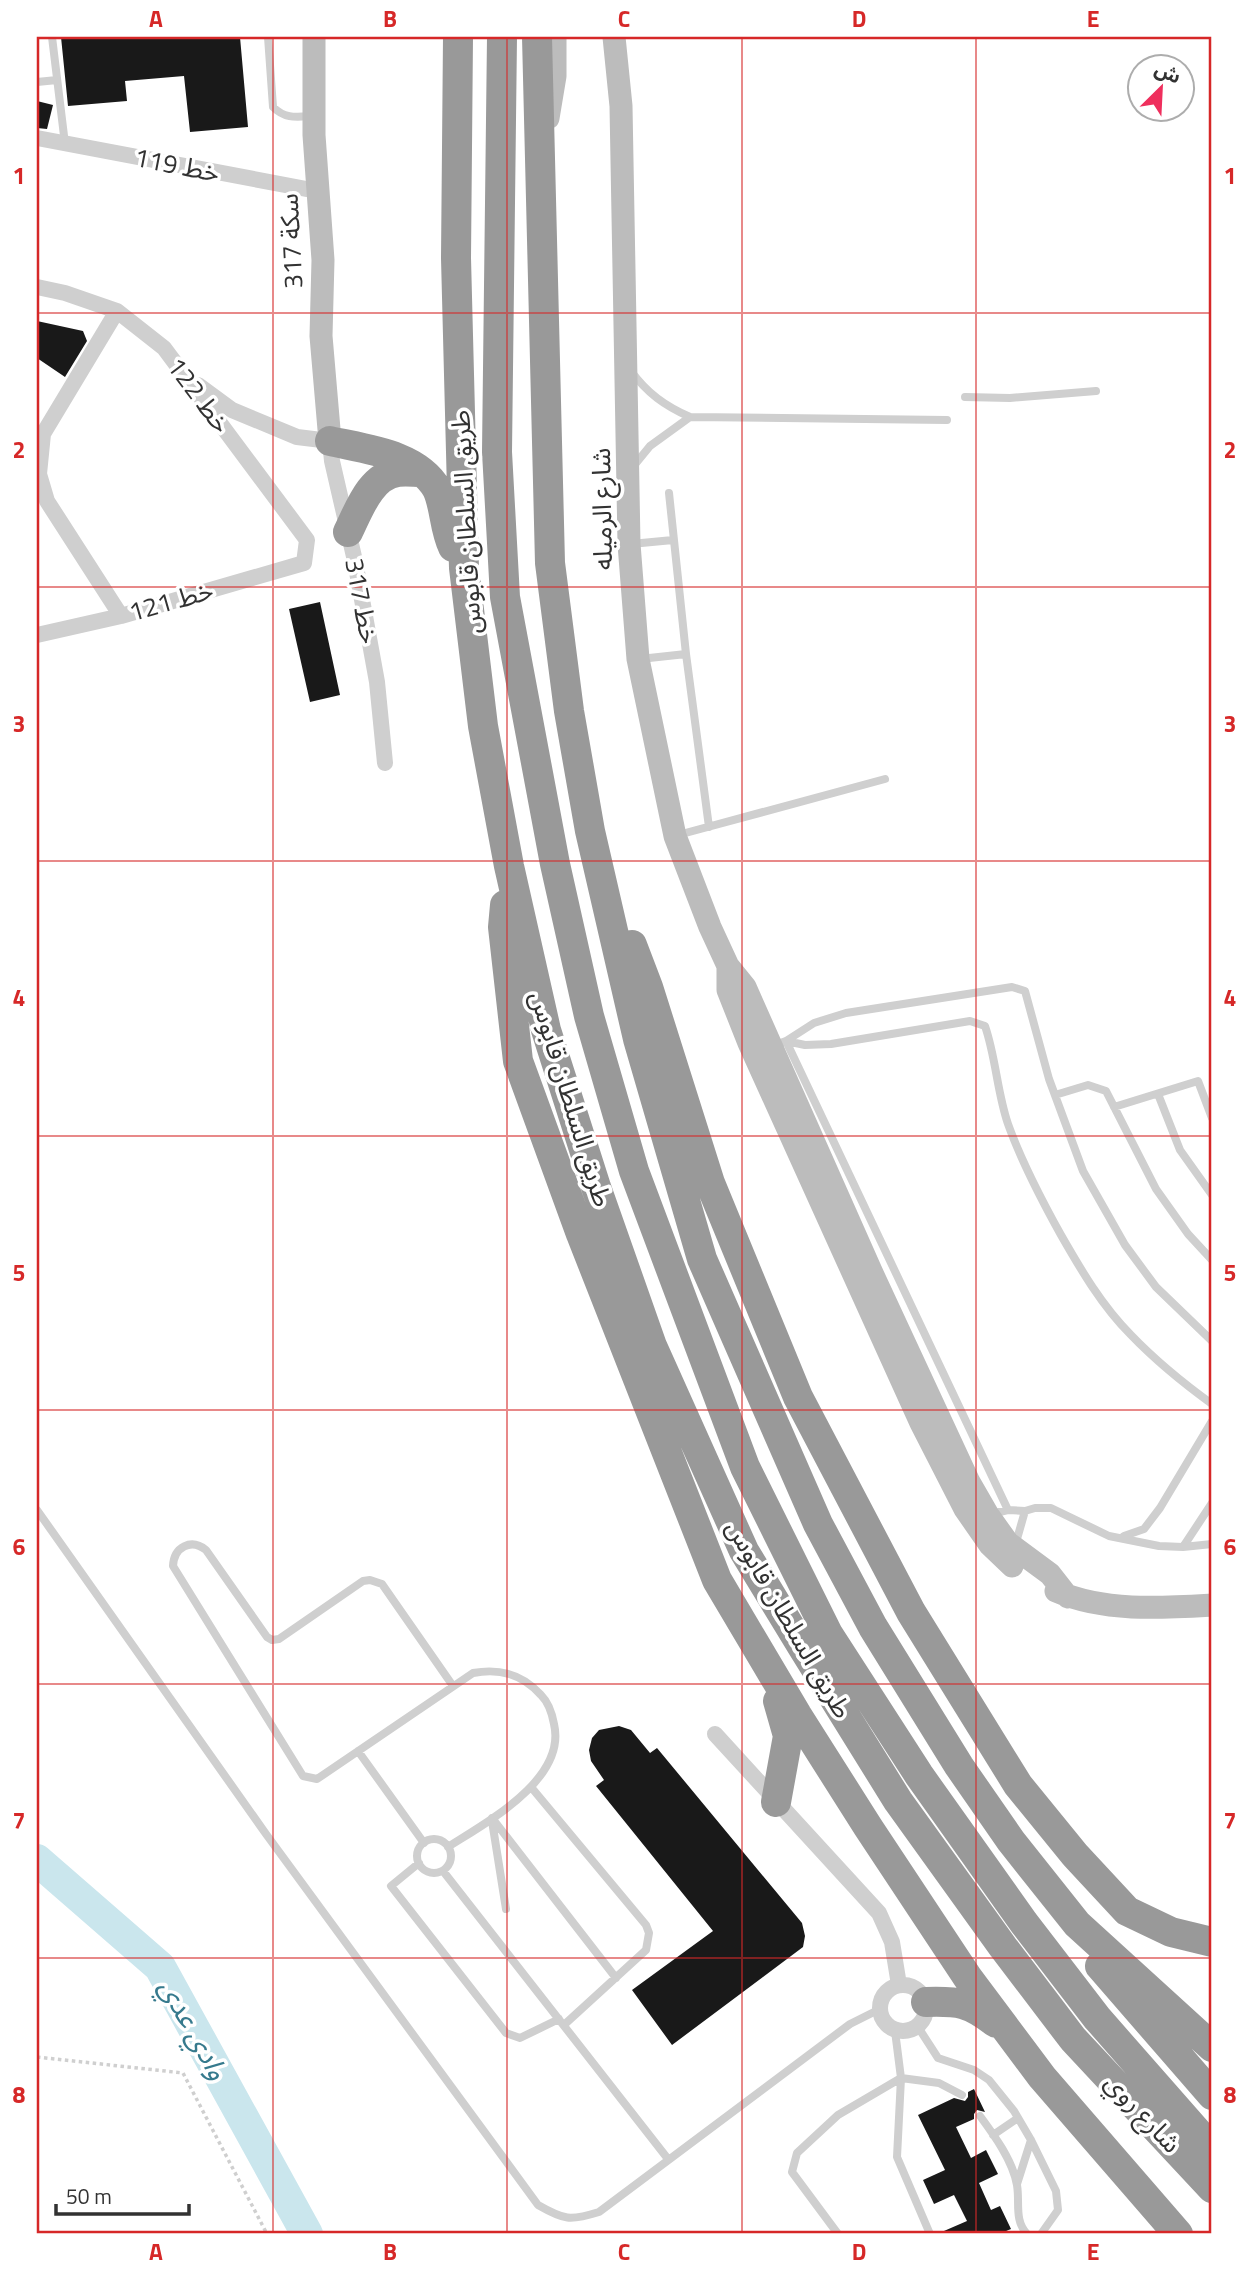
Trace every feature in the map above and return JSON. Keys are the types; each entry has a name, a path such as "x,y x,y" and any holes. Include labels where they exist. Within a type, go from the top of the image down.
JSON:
{"highway":[{"name":"طريق السلطان قابوس","path":"458,37 457,294 464,568 483,726 509,866 546,1030 600,1199 652,1346 744,1551 898,1801 1073,2039"},
{"name":"طريق السلطان قابوس","path":"502,37 497,452 505,597 555,864 589,1016 643,1196 744,1467 828,1634 919,1775 1024,1923 1097,2018"},
{"path":"537,37 550,563 569,711 590,831 638,1039 702,1259 818,1524 873,1627 960,1766 1011,1841 1077,1924 1212,2047"},
{"path":"330,442 401,460 424,472 438,491 447,534 464,568"},
{"path":"348,532 370,490 384,476 398,472 424,472"},
{"path":"590,831 648,987 710,1183 798,1397 911,1612 1018,1785 1075,1856 1127,1911 1171,1932 1212,1941"},
{"path":"509,866 503,927 518,1061 586,1246 717,1580 868,1827 1005,2029 1083,2124 1157,2221 1178,2234"},
{"path":"760,1651 789,1736 776,1802"},
{"path":"1077,1924 1098,1964 1212,2095"},
{"path":"922,2014 951,2000 970,2006 1005,2029"},
{"name":"شارع روي","path":"1097,2018 1212,2149"},
{"name":"شارع روي","path":"1073,2039 1212,2188"},
{"path":"1083,2124 1113,2141 1202,2234"}],"street":[{"name":"سكة 317","path":"314,37 317,191 323,260 321,336 330,442"},
{"path":"541,163 555,76 555,37"},
{"name":"شارع الرميله","path":"614,37 621,106 629,544 638,659 675,836 728,966"},
{"name":"خط 119","path":"37,138 317,191"},
{"name":"خط 122","path":"37,287 65,293 117,312 164,348 307,540 304,563"},
{"path":"117,312 43,434 38,474 47,501 121,616"},
{"path":"185,375 232,410 297,437 330,442"},
{"name":"خط 317","path":"330,442 377,682 385,763"},
{"name":"خط 121","path":"37,635 121,616 304,563"},
{"path":"728,966 745,987 778,1044 921,1380 970,1482 998,1513 1014,1549 1050,1574 1068,1597"},
{"path":"728,966 728,990 749,1043 921,1423 965,1509 990,1545 1021,1573 1068,1597 1113,1605 1212,1605"},
{"path":"938,1457 978,1511 998,1513"},
{"path":"715,1734 879,1913 892,1942 899,1985"},
{"path":"899,1985 912,1987 923,1996 922,2014 905,2032 895,2031 886,2024 880,2009 884,1995 899,1985"}],"lane":[{"path":"52,37 65,144"},
{"path":"268,37 274,107 281,114 290,117 314,115"},
{"path":"37,82 57,80"},
{"path":"627,365 643,387 666,407 690,417 947,421"},
{"path":"965,397 1010,398 1096,391"},
{"path":"628,472 650,446 690,417"},
{"path":"669,493 686,654 709,827"},
{"path":"629,544 673,540"},
{"path":"638,659 686,654"},
{"path":"675,836 885,779"},
{"path":"778,1044 814,1023 846,1013 1012,987 1026,991 1055,1095 1083,1171 1125,1245 1156,1287 1212,1341"},
{"path":"778,1044 831,1044 970,1021 985,1026 1008,1122 1033,1185 1087,1280 1129,1334 1175,1376 1212,1404"},
{"path":"1114,1107 1198,1081 1212,1118"},
{"path":"1055,1095 1088,1085 1106,1091 1156,1189 1188,1234 1212,1260"},
{"path":"1158,1094 1180,1150 1212,1195"},
{"path":"1121,1537 1144,1529 1212,1421"},
{"path":"1183,1547 1212,1503"},
{"path":"998,1513 1042,1508 1057,1510 1109,1536 1159,1546 1212,1544"},
{"path":"37,1510 266,1834 538,2205 561,2218 580,2218 598,2212 850,2024 880,2009"},
{"path":"1014,1549 1025,1511"},
{"path":"448,1847 492,1818 542,1775 551,1761 556,1730 545,1699 527,1682 505,1672 473,1672 453,1686 317,1779 303,1776 173,1566 173,1560 179,1549 190,1544 196,1544 206,1550 267,1637 272,1640 279,1639 363,1581 382,1584 453,1686"},
{"path":"358,1751 424,1843"},
{"path":"419,1863 391,1886 506,2033 520,2038 562,2022 646,1950 649,1933 646,1925 531,1787"},
{"path":"492,1818 506,1909"},
{"path":"492,1818 616,1978"},
{"path":"429,1840 440,1840 448,1847 451,1858 443,1871 426,1871 419,1863 418,1852 429,1840"},
{"path":"443,1871 668,2159"},
{"path":"922,2014 938,2057 974,2070 989,2080 1031,2140 1056,2191 1058,2210 1041,2234"},
{"path":"895,2031 901,2078 897,2157 930,2234"},
{"path":"838,2234 792,2172 797,2153 838,2115 901,2078 939,2083 962,2095"},
{"path":"980,2116 1002,2147 1017,2185"},
{"path":"993,2135 1018,2118"},
{"path":"1027,2234 1022,2228 1017,2210 1017,2185 1031,2140"}],"path":[{"path":"37,2057 183,2073 267,2234"}],"building":[{"path":"61,37 240,37 248,127 190,132 184,76 125,81 127,101 68,106"},
{"path":"37,101 53,105 47,129 37,128"},
{"path":"37,321 83,331 87,341 65,377 37,358"},
{"path":"320,602 340,695 310,702 289,609"},
{"path":"619,1726 631,1730 650,1753 657,1748 802,1923 805,1936 803,1947 672,2045 632,1990 713,1931 596,1786 604,1780 591,1761 589,1750 592,1738 599,1730"},
{"path":"974,2089 985,2112 977,2110 974,2119 956,2127 971,2158 986,2150 998,2174 979,2183 991,2210 1000,2206 1011,2229 999,2234 937,2234 967,2221 954,2195 934,2204 923,2180 945,2170 918,2115 954,2098 965,2101 968,2092"}],"waterway":[{"name":"وادي عدي","path":"37,1860 160,1967 307,2234"}]}
